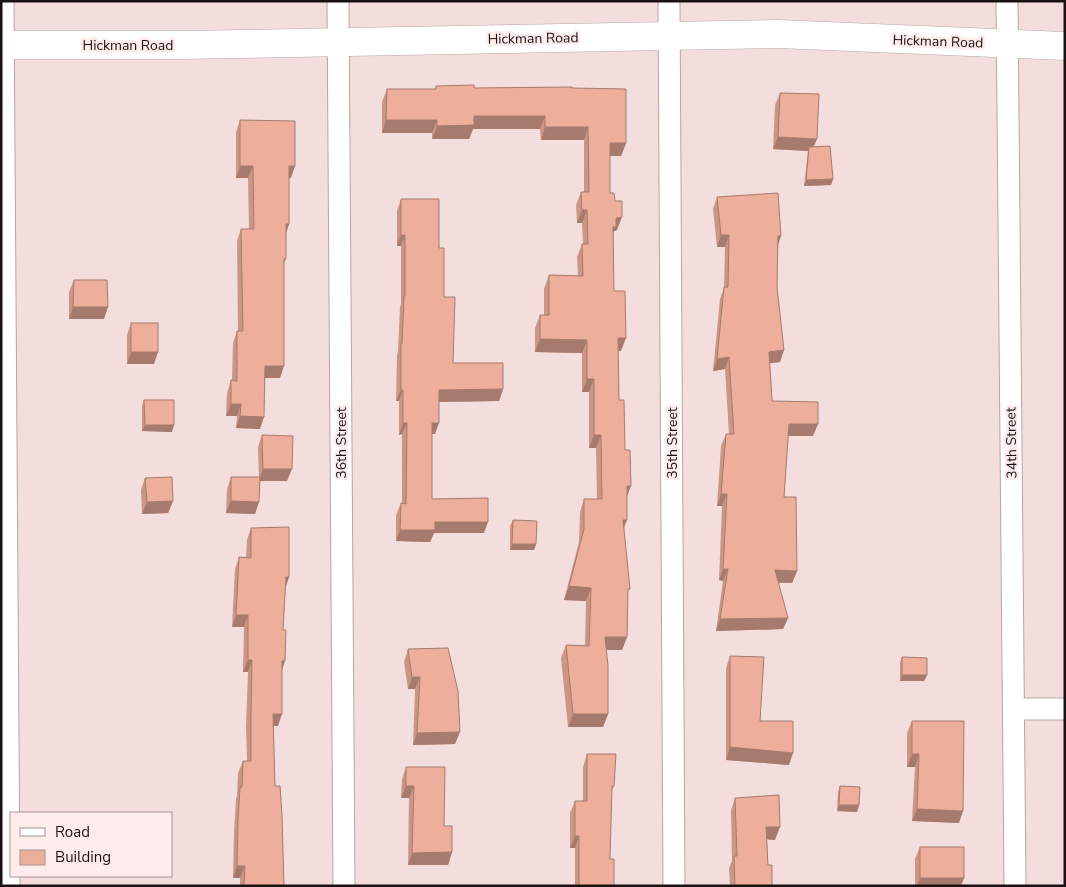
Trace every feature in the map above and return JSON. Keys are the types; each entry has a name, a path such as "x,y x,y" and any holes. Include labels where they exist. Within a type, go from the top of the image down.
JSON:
{"main road":[{"name":"Hickman Road","path":"2,45 184,45 778,34 1065,46"}],"street":[{"path":"3,1 9,886"},
{"name":"36th Street","path":"338,1 344,886"},
{"name":"35th Street","path":"669,1 674,886"},
{"name":"34th Street","path":"1007,1 1015,886"},
{"path":"1014,709 1065,709"}],"building":[{"path":"474,85 474,88 572,87 626,89 626,143 610,143 610,193 614,193 615,201 622,201 622,217 616,218 616,227 613,227 614,291 625,291 626,338 618,338 619,400 624,400 625,450 630,450 631,486 627,486 627,520 623,520 630,589 628,589 627,637 605,637 608,666 608,714 573,714 566,645 589,646 591,588 569,586 584,529 584,499 602,499 601,435 594,435 594,379 587,379 587,340 540,339 540,315 549,315 549,275 583,276 582,244 588,244 587,210 582,210 581,192 589,192 588,127 545,127 545,116 474,116 474,125 437,126 437,120 386,120 387,89 436,89 436,86"},
{"path":"780,93 819,94 817,139 778,137"},
{"path":"240,120 295,121 295,166 289,166 289,224 286,224 286,259 284,259 284,366 265,366 264,417 240,416 241,404 231,404 231,380 237,381 237,331 243,331 241,229 254,229 253,166 240,166"},
{"path":"830,146 833,179 806,180 809,147"},
{"path":"778,193 781,236 778,236 777,287 784,350 769,352 772,401 818,402 818,424 789,424 784,497 796,497 797,571 775,570 788,618 720,619 728,569 723,569 727,494 721,494 726,434 734,434 729,357 717,359 724,287 728,287 729,235 721,235 717,197"},
{"path":"401,199 439,199 439,248 444,248 444,297 455,297 453,363 503,363 503,389 439,390 439,423 432,423 432,499 488,498 488,522 435,522 435,530 400,530 401,503 406,504 407,423 403,423 403,390 401,390 401,344 405,296 405,235 401,235"},
{"path":"74,280 107,280 108,307 73,307"},
{"path":"131,323 158,323 158,352 131,352"},
{"path":"144,400 174,400 174,425 145,425"},
{"path":"262,435 293,436 292,469 263,469"},
{"path":"172,477 173,501 147,502 145,478"},
{"path":"231,477 260,477 259,502 231,501"},
{"path":"513,520 537,521 536,544 512,544"},
{"path":"289,527 289,577 286,577 283,630 286,630 285,661 282,661 282,714 273,714 275,786 280,786 284,886 244,886 245,866 237,866 238,820 243,761 251,761 252,660 248,660 248,615 236,615 239,557 251,558 251,528"},
{"path":"448,648 458,691 460,732 417,733 420,677 412,677 408,649"},
{"path":"730,656 764,657 760,721 793,721 793,753 730,747"},
{"path":"902,657 927,658 927,675 902,675"},
{"path":"912,721 964,721 963,811 917,809 919,754 912,754"},
{"path":"587,754 616,754 614,786 612,786 610,859 614,859 614,886 579,886 579,836 575,836 575,801 587,801"},
{"path":"406,767 445,767 444,826 452,826 452,852 412,853 414,786 406,786"},
{"path":"840,786 860,787 859,805 839,805"},
{"path":"779,795 780,827 766,827 768,865 772,865 772,886 735,886 734,856 737,856 735,798"},
{"path":"920,847 964,847 964,878 920,878"}]}
